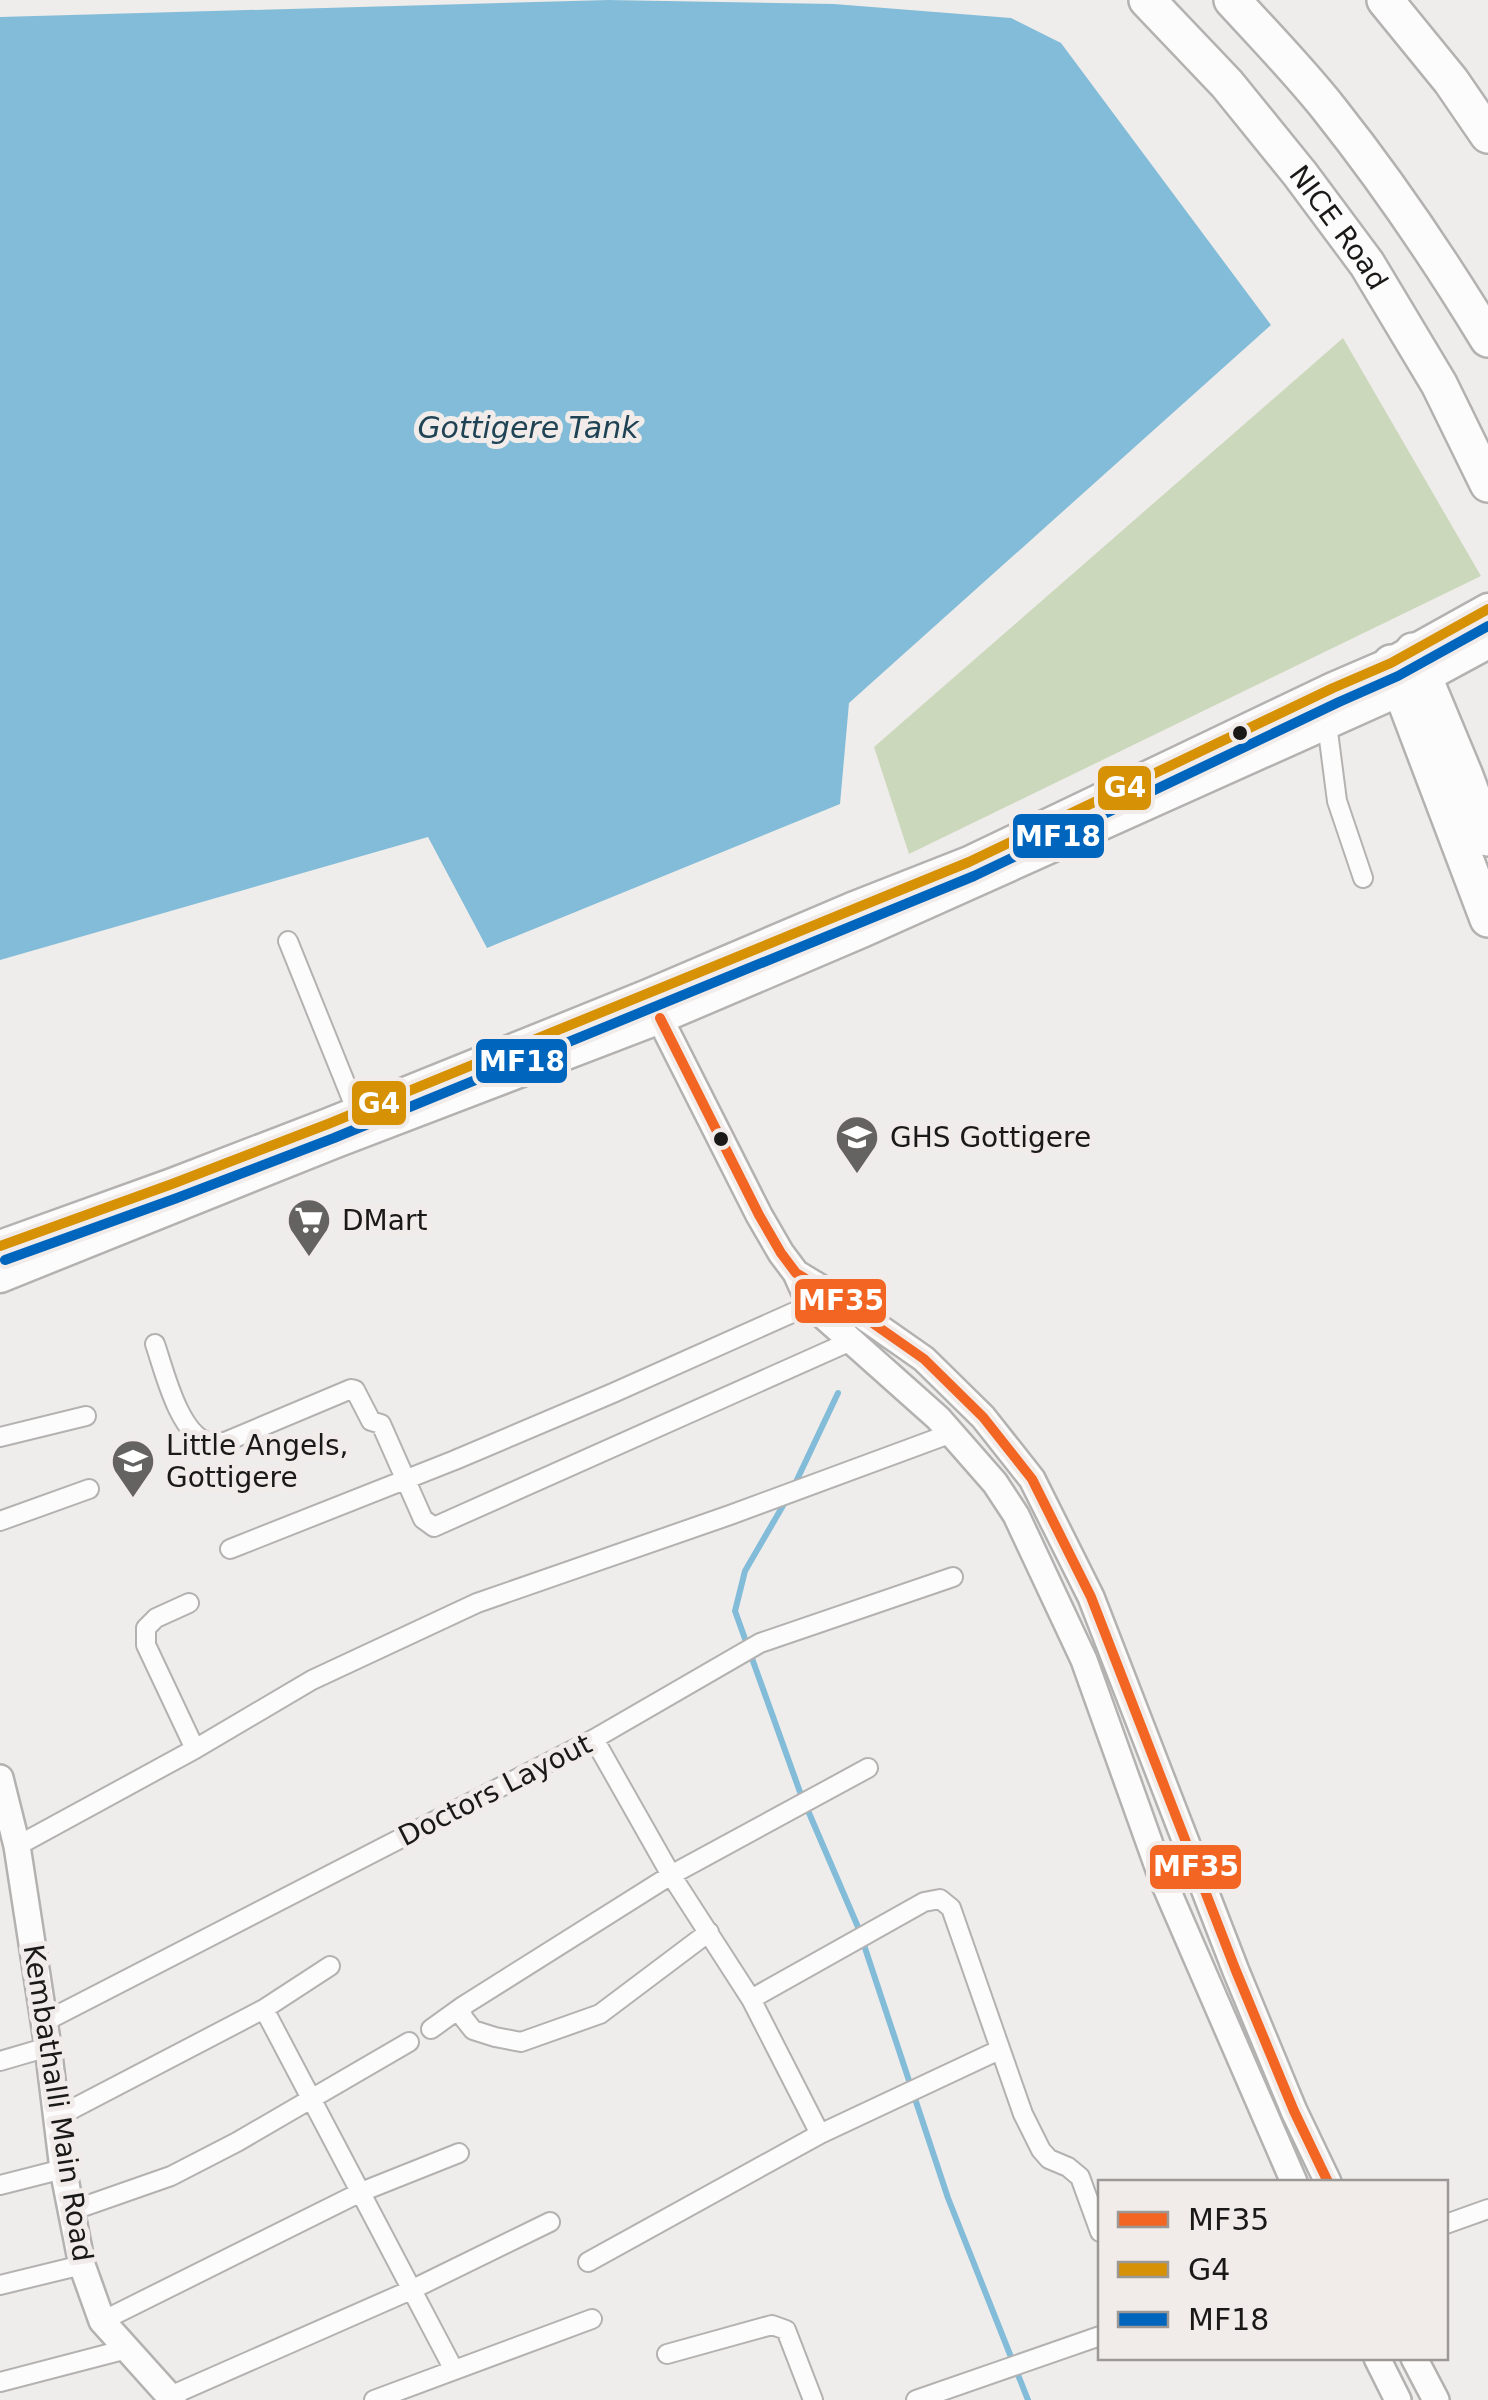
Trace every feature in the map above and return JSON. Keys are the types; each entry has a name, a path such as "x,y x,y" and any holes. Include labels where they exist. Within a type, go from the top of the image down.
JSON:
{"highway":[{"name":"NICE Road","path":"1146,0 1228,84 1367,264 1440,384 1485,478"},
{"path":"1232,0 1328,108 1449,274 1488,340"},
{"path":"1385,0 1415,14 1488,98"},
{"path":"1415,14 1451,81 1488,135"},
{"path":"1407,671 1465,776 1488,838"},
{"path":"1407,671 1488,919"}],"main road":[{"path":"0,1246 357,1112 862,932 1327,724 1407,671 1488,609"},
{"path":"0,1277 336,1142 654,1006 852,908 969,862 1316,696 1488,643"},
{"path":"654,1006 781,1253 851,1341 952,1433 996,1483 1016,1516 1084,1660 1162,1878 1293,2180"},
{"path":"822,1300 924,1358 983,1417 1032,1480 1091,1597 1236,1970 1327,2180"},
{"name":"Kembathalli Main Road","path":"0,1778 17,1846 63,2169 82,2266 102,2321 172,2398"},
{"path":"1377,2360 1398,2400"},
{"path":"1415,2360 1436,2400"}],"street":[{"path":"1327,724 1337,801 1363,878"},
{"path":"288,941 357,1112"},
{"path":"230,1549 612,1393 822,1300"},
{"path":"155,1344 182,1416 195,1434 209,1442 224,1442 356,1390 370,1421 380,1424 423,1519 434,1527 851,1341"},
{"path":"0,1438 86,1416"},
{"path":"17,1846 312,1680 477,1603 952,1433"},
{"path":"0,1521 88,1489"},
{"name":"Doctors Layout","path":"0,2062 594,1739 748,1650 953,1577"},
{"path":"188,1603 156,1618 146,1628 146,1645 196,1748"},
{"path":"594,1739 672,1875 751,1998 820,2134"},
{"path":"431,2029 672,1875 868,1768"},
{"path":"751,1998 924,1902 940,1899 950,1908 999,2050 1041,2150 1048,2160 1068,2166 1080,2177 1098,2226"},
{"path":"462,2006 462,2016 472,2030 521,2042 600,2014 708,1932"},
{"path":"57,2116 264,2009 330,1966"},
{"path":"264,2009 454,2370"},
{"path":"72,2211 170,2176 237,2142 409,2042"},
{"path":"588,2262 820,2134 999,2050"},
{"path":"102,2321 361,2192 460,2153"},
{"path":"0,2185 63,2169"},
{"path":"1448,2223 1488,2209"},
{"path":"172,2398 550,2222"},
{"path":"0,2285 82,2266"},
{"path":"374,2400 592,2319"},
{"path":"667,2354 772,2325 786,2330 812,2400"},
{"path":"916,2400 963,2392 1098,2337"},
{"path":"0,2382 127,2349"}],"green space":[{"path":"1343,338 1481,576 909,854 874,747"}],"water":[{"name":"Gottigere Tank","path":"608,0 834,4 1011,18 1061,43 1271,325 849,703 840,804 487,948 428,837 0,960 0,17"}],"waterway":[{"path":"794,1486 838,1393"},
{"path":"788,1497 745,1571 735,1611 800,1792 858,1927 948,2198 1028,2400"}],"transit line":[{"name":"G4","path":"0,1246 328,1124 969,862 1391,663 1488,609"},
{"name":"MF18","path":"5,1260 334,1138 974,876 1398,676 1488,626"},
{"name":"MF35","path":"660,1018 759,1215 796,1273 924,1359 983,1417 1032,1479 1091,1597 1236,1971 1327,2180"}],"place":[{"name":"GHS Gottigere","path":"857,1175"},
{"name":"DMart","path":"309,1258"},
{"name":"Little Angels, Gottigere","path":"133,1499"}]}
